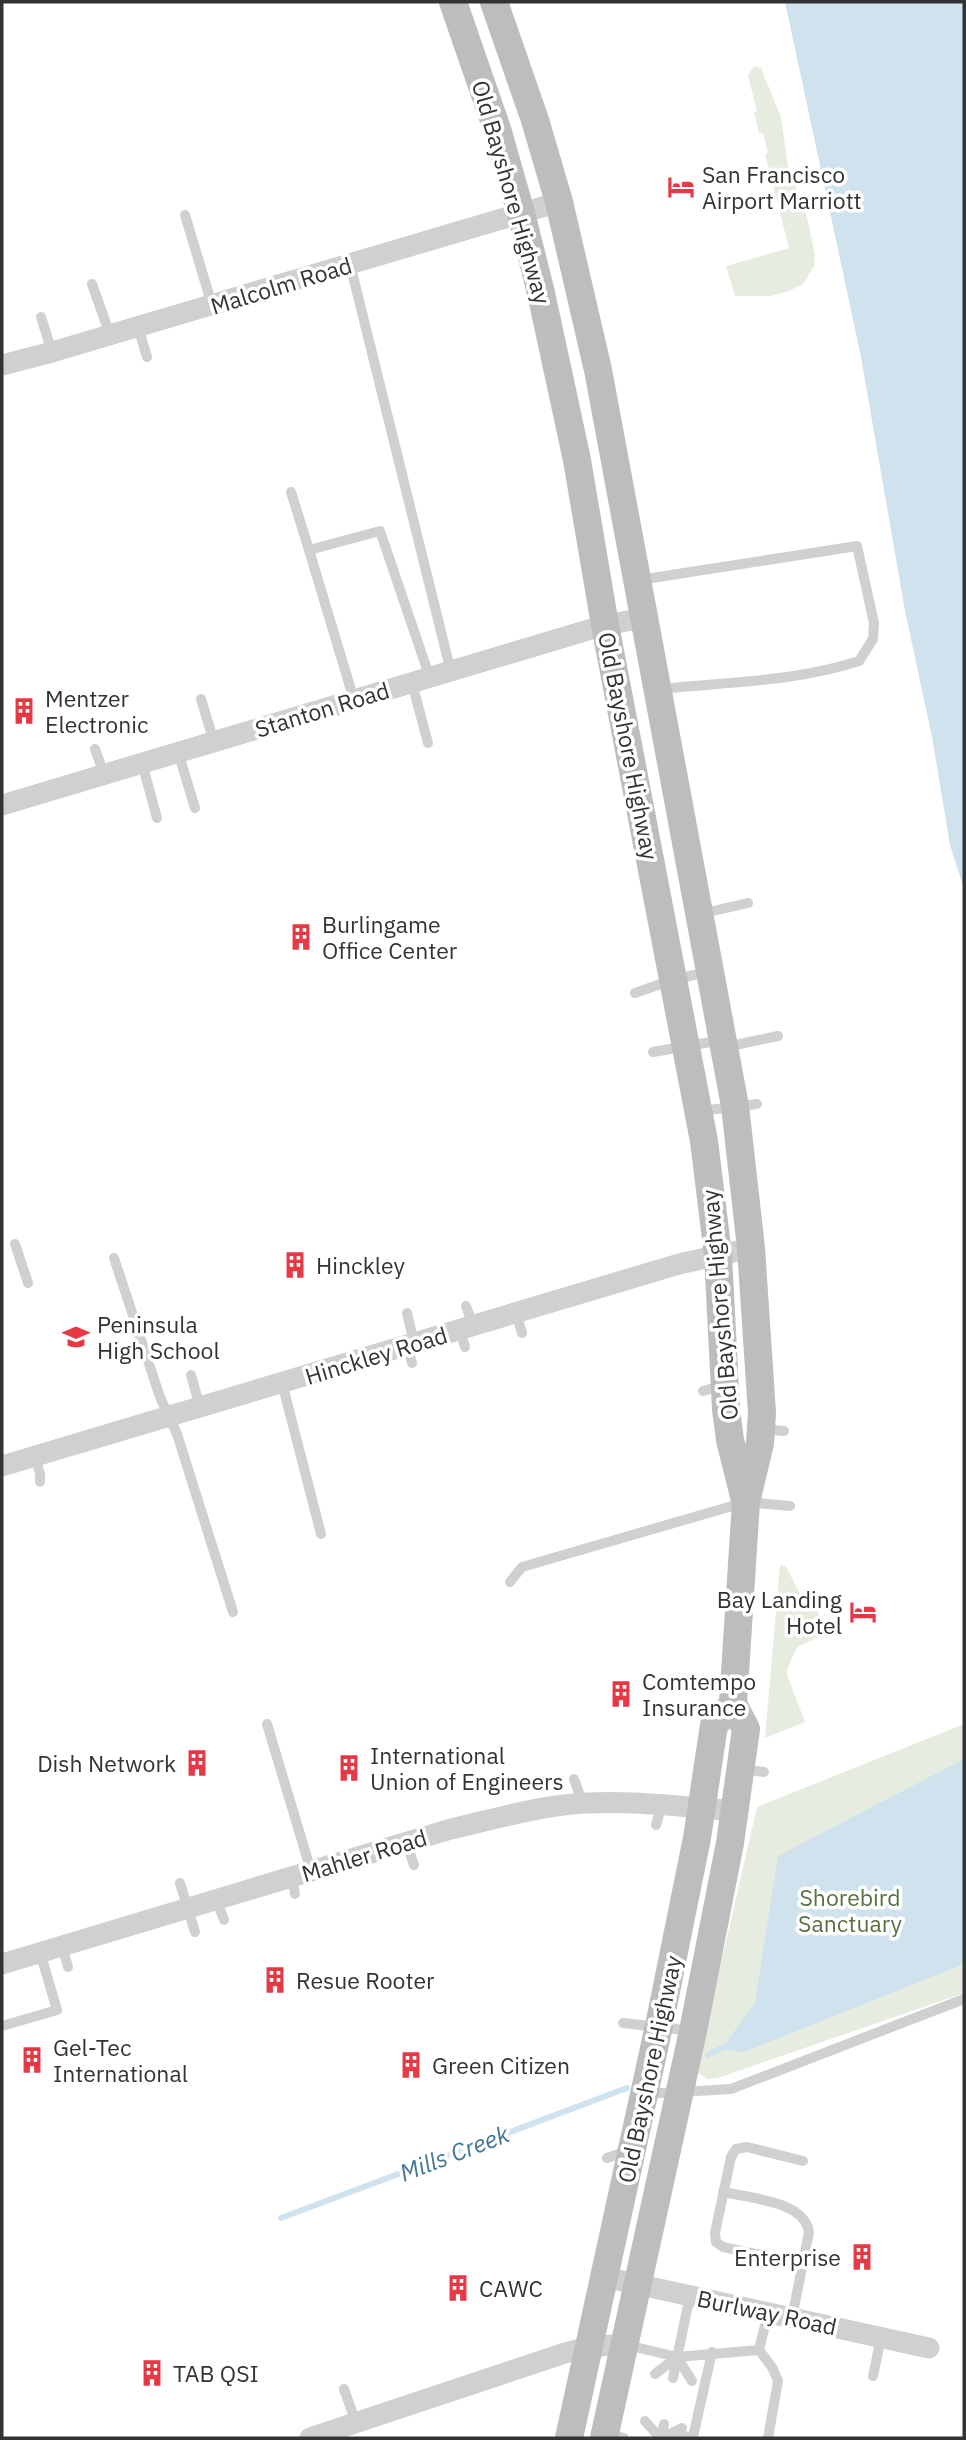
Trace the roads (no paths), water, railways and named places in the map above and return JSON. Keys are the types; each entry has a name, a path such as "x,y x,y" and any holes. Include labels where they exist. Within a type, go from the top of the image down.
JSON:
{"main road":[{"name":"Old Bayshore Highway","path":"453,2 498,132 521,213 577,460 605,625 699,1112 718,1255 714,1388 746,1502"},
{"name":"Old Bayshore Highway","path":"494,2 535,120 559,202 598,370 723,1043 746,1105 751,1248 772,1430 746,1502 733,1704 746,1728 752,1770 735,1811 693,2032 624,2344 611,2437"},
{"name":"Old Bayshore Highway","path":"569,2438 604,2277 620,2154 643,2094 659,2028 701,1808 713,1725 733,1704"}],"street":[{"name":"Malcolm Road","path":"2,365 559,202"},
{"name":"Stanton Road","path":"2,805 605,625 644,618"},
{"name":"Hinckley Road","path":"2,1466 282,1383 411,1350 466,1327 679,1264 751,1248"},
{"name":"Mahler Road","path":"2,1962 216,1899 299,1881 407,1843 501,1817 557,1806 615,1802 659,1815 701,1808 735,1811"},
{"name":"Burlway Road","path":"604,2277 929,2348"},
{"path":"310,2438 589,2347 624,2344"}],"lane":[{"path":"185,215 212,305"},
{"path":"350,264 451,672"},
{"path":"92,284 110,335"},
{"path":"41,317 52,352"},
{"path":"138,327 147,357"},
{"path":"291,492 354,700"},
{"path":"309,550 380,531 421,680 428,743"},
{"path":"637,580 857,547 874,623 873,639 859,662 828,671 764,681 656,689"},
{"path":"201,699 214,742"},
{"path":"96,749 104,774"},
{"path":"178,752 195,807"},
{"path":"142,763 157,818"},
{"path":"699,915 748,903"},
{"path":"635,993 674,979 710,972"},
{"path":"653,1052 686,1045 778,1036"},
{"path":"699,1112 746,1105"},
{"path":"15,1244 27,1283"},
{"path":"114,1258 167,1416 177,1434 233,1612"},
{"path":"407,1313 411,1350"},
{"path":"516,1313 522,1334"},
{"path":"191,1375 200,1407"},
{"path":"282,1383 321,1534"},
{"path":"35,1456 40,1482"},
{"path":"510,1582 522,1567 746,1502 790,1506"},
{"path":"267,1724 299,1881"},
{"path":"574,1779 583,1804"},
{"path":"407,1843 414,1865"},
{"path":"180,1882 195,1932"},
{"path":"216,1899 224,1920"},
{"path":"62,1946 68,1967"},
{"path":"2,2026 57,2010 40,1952"},
{"path":"643,2094 731,2089 964,1999"},
{"path":"623,2023 693,2032"},
{"path":"803,2161 740,2147 736,2149 731,2157 715,2233 718,2245 803,2264"},
{"path":"723,2192 791,2208 808,2225 809,2232 792,2318"},
{"path":"673,2378 690,2295"},
{"path":"759,2350 768,2313"},
{"path":"873,2376 881,2338"},
{"path":"624,2344 677,2357 759,2350"},
{"path":"759,2350 772,2367 778,2381 768,2438"},
{"path":"661,2438 682,2433 683,2436 693,2437 712,2352"},
{"path":"655,2374 677,2357"},
{"path":"677,2357 691,2381"},
{"path":"344,2389 356,2423"},
{"path":"645,2421 661,2438"},
{"path":"661,2438 664,2424"}],"water":[{"path":"785,2 964,2 964,889 950,845 932,737 905,611 861,357"},
{"name":"Shorebird Sanctuary","path":"964,1759 964,1964 744,2052 722,2049 755,2002 778,1856"}],"waterway":[{"name":"Mills Creek","path":"708,2055 728,2045"},
{"name":"Mills Creek","path":"281,2218 627,2088"}],"place":[{"name":"San Francisco Airport Marriott","path":"681,187"},
{"name":"Mentzer Electronic","path":"24,711"},
{"name":"Burlingame Office Center","path":"301,937"},
{"name":"Hinckley","path":"295,1265"},
{"name":"Peninsula High School","path":"76,1337"},
{"name":"Bay Landing Hotel","path":"863,1612"},
{"name":"Comtempo Insurance","path":"621,1694"},
{"name":"Dish Network","path":"197,1763"},
{"name":"International Union of Engineers","path":"349,1768"},
{"name":"Resue Rooter","path":"275,1980"},
{"name":"Gel-Tec International","path":"32,2060"},
{"name":"Green Citizen","path":"411,2065"},
{"name":"Enterprise","path":"862,2257"},
{"name":"CAWC","path":"458,2288"},
{"name":"TAB QSI","path":"152,2373"}]}
